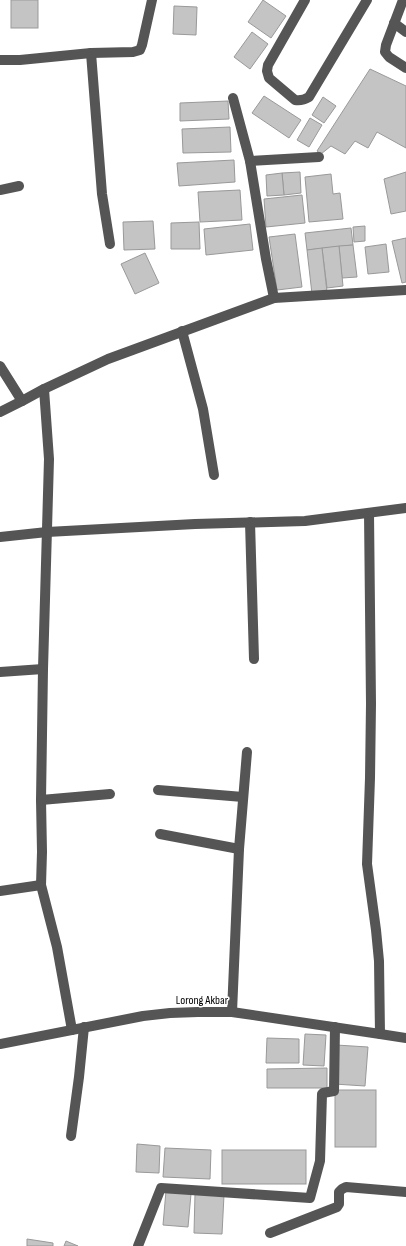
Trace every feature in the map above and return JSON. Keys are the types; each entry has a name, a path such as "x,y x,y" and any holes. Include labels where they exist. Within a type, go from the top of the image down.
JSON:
{"street":[{"path":"0,60 20,60 91,53 133,52 140,50 152,0"},
{"path":"305,0 268,65 267,71 269,78 295,100 300,101 310,97 368,0"},
{"path":"403,0 386,45 385,52 389,57 406,68"},
{"path":"394,23 406,32"},
{"path":"91,53 102,194 110,244"},
{"path":"233,98 250,161 274,298"},
{"path":"250,161 319,157"},
{"path":"0,190 19,186"},
{"path":"0,412 22,402 44,389 108,359 274,298 406,290"},
{"path":"182,331 203,409 214,475"},
{"path":"0,366 22,402"},
{"path":"44,389 48,459 41,800 42,885 57,947 72,1030"},
{"path":"0,537 47,532 250,522 305,521 406,508"},
{"path":"368,513 371,704 367,864 379,960 380,1034"},
{"path":"250,522 254,659"},
{"path":"0,672 43,669"},
{"path":"232,1012 239,849 247,752"},
{"path":"158,790 243,797"},
{"path":"41,800 110,794"},
{"path":"160,834 239,849"},
{"path":"0,891 42,885"},
{"name":"Lorong Akbar","path":"0,1044 143,1016 170,1013 232,1012 406,1038"},
{"path":"70,1136 79,1077 84,1027"},
{"path":"138,1246 161,1188 310,1198 320,1161 322,1094 334,1091 335,1027"},
{"path":"270,1233 337,1208 339,1192 346,1187 406,1192"}],"building":[{"path":"11,0 38,0 38,28 11,28"},
{"path":"263,0 286,16 271,38 248,22"},
{"path":"174,6 197,7 196,35 173,34"},
{"path":"252,32 268,44 250,69 234,57"},
{"path":"370,69 406,86 406,148 377,132 368,148 355,141 345,154 331,146 321,154 317,151"},
{"path":"264,96 301,120 289,138 252,113"},
{"path":"323,97 336,106 324,123 312,115"},
{"path":"228,101 229,119 180,121 180,103"},
{"path":"310,118 322,125 309,147 297,140"},
{"path":"230,127 231,152 183,153 182,129"},
{"path":"234,160 235,182 179,186 177,163"},
{"path":"300,172 301,193 284,195 282,173"},
{"path":"406,172 406,211 391,214 384,179"},
{"path":"282,173 284,195 267,196 266,175"},
{"path":"331,174 333,194 340,193 343,219 309,222 305,177"},
{"path":"240,190 242,220 200,222 198,192"},
{"path":"302,195 305,223 266,227 264,199"},
{"path":"153,221 155,249 124,250 123,222"},
{"path":"199,222 200,249 171,249 171,223"},
{"path":"250,224 253,250 206,255 204,229"},
{"path":"365,226 365,241 354,242 353,227"},
{"path":"351,228 353,245 307,250 305,233"},
{"path":"295,234 302,287 277,290 269,237"},
{"path":"406,238 406,282 402,283 392,241"},
{"path":"386,244 389,272 368,274 365,247"},
{"path":"353,245 357,277 342,278 339,246"},
{"path":"339,246 343,286 327,288 322,248"},
{"path":"322,248 327,292 312,294 307,250"},
{"path":"145,253 159,283 135,294 121,264"},
{"path":"305,1034 326,1035 324,1066 303,1065"},
{"path":"267,1038 299,1039 299,1063 266,1063"},
{"path":"336,1045 368,1047 365,1086 334,1084"},
{"path":"327,1068 327,1088 267,1088 267,1069"},
{"path":"335,1090 376,1090 376,1147 335,1147"},
{"path":"137,1144 160,1146 159,1173 136,1172"},
{"path":"165,1148 211,1150 210,1179 163,1177"},
{"path":"222,1150 306,1150 306,1184 222,1184"},
{"path":"166,1191 191,1194 188,1227 163,1225"},
{"path":"195,1194 224,1195 222,1234 194,1233"},
{"path":"27,1239 53,1243 53,1246 27,1246"},
{"path":"66,1241 78,1246 64,1246"}]}
